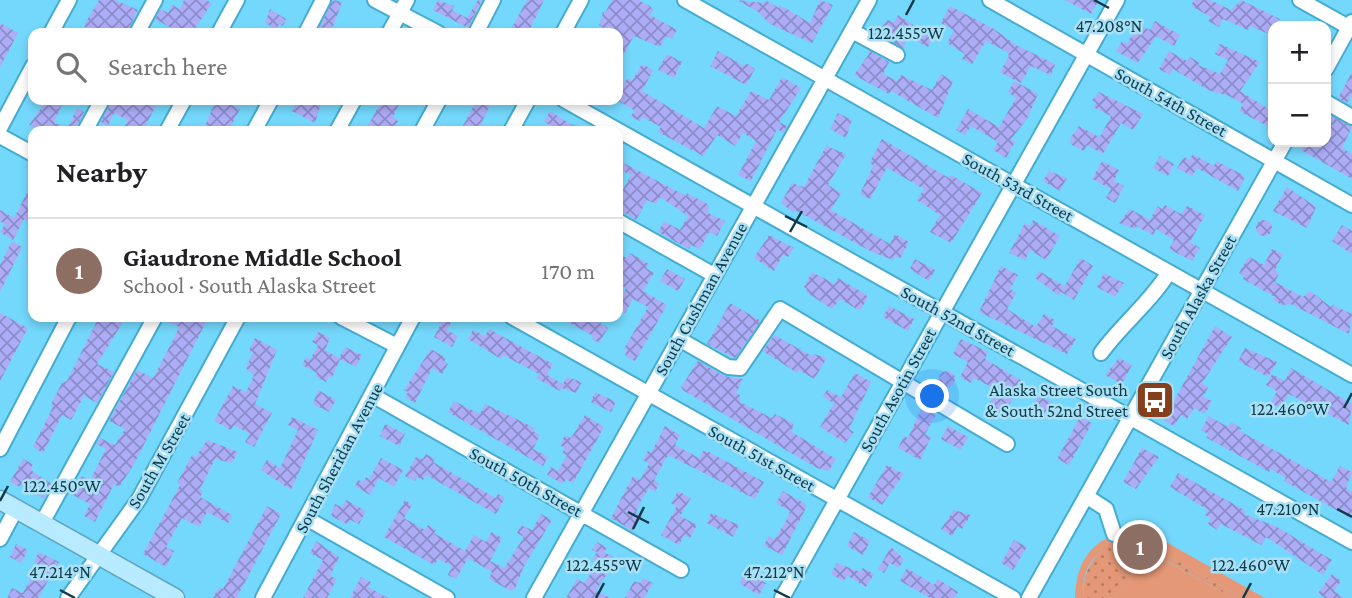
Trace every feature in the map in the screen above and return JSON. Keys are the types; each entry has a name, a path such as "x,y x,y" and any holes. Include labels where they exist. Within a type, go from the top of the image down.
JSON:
{"main road":[{"path":"0,500 166,596"}],"street":[{"path":"54,28 69,0"},
{"path":"140,28 155,0"},
{"path":"222,28 237,0"},
{"path":"309,28 323,0"},
{"path":"375,0 403,6 432,28"},
{"path":"479,28 493,0"},
{"path":"566,28 581,0"},
{"name":"South 53rd Street","path":"685,0 1352,375"},
{"name":"South Cushman Avenue","path":"534,598 869,0"},
{"name":"South 54th Street","path":"990,0 1352,205"},
{"name":"South Asotin Street","path":"782,598 1117,0"},
{"path":"1300,0 1351,26 1331,60"},
{"path":"392,28 403,6"},
{"path":"852,31 897,55"},
{"path":"0,128 28,75"},
{"path":"88,126 99,105"},
{"path":"170,126 181,105"},
{"path":"257,126 268,105"},
{"path":"340,126 351,105"},
{"path":"425,126 436,105"},
{"path":"514,126 525,105"},
{"name":"South 52nd Street","path":"573,105 610,126"},
{"path":"1331,106 1352,117"},
{"name":"South 52nd Street","path":"623,133 1352,542"},
{"path":"0,136 28,151"},
{"name":"South Alaska Street","path":"1029,598 1282,147"},
{"path":"623,224 714,275"},
{"path":"1101,354 1126,321 1146,304 1169,272"},
{"path":"679,339 728,367 740,368 780,309 1007,444"},
{"path":"0,449 66,322"},
{"path":"42,523 152,322"},
{"name":"South M Street","path":"68,598 146,487 235,322"},
{"path":"351,322 397,346"},
{"name":"South Sheridan Avenue","path":"263,598 410,322"},
{"name":"South 51st Street","path":"521,322 1013,598"},
{"name":"South 50th Street","path":"372,395 681,570"},
{"path":"1086,496 1106,509 1114,534"},
{"path":"0,539 16,509"},
{"path":"306,519 447,598"}],"shaded area":[{"path":"1124,531 1150,533 1265,598 1243,598 1143,542 1130,542 1107,548 1098,554 1086,572 1084,598 1075,598 1078,574 1087,555 1102,541"},
{"path":"1126,541 1143,542 1243,598 1233,598 1143,548 1115,598 1084,598 1085,578 1093,561 1107,548"},
{"path":"1142,548 1233,598 1115,598"}],"building":[{"path":"99,0 115,0 138,10 129,28 86,28 84,25"},
{"path":"184,0 206,0 212,3 195,28 171,28 155,19 161,9 168,13 172,5 180,9"},
{"path":"333,0 342,2 332,28 320,26"},
{"path":"438,0 454,6 452,10 467,18 478,0 482,0 468,28 433,10"},
{"path":"527,0 544,0 530,28 512,28"},
{"path":"612,0 638,0 650,6 653,10 650,15 677,30 672,39 666,36 660,47 634,36 623,55 623,28 604,28 599,25 603,12 605,13"},
{"path":"737,0 764,3 765,0 779,8 780,5 810,23 820,0 833,5 812,43 770,24 757,11"},
{"path":"1065,0 1099,0 1091,14"},
{"path":"1194,0 1210,0 1231,10 1241,0 1280,19 1268,21 1268,34 1250,26 1248,30 1223,19 1219,27 1208,21 1211,17 1191,6"},
{"path":"950,6 994,29 1016,45 1055,64 1051,75 1031,66 1021,83 1011,78 1000,72 1009,56 1007,52 986,41 972,64 962,59 965,54 947,43 954,30 941,23"},
{"path":"270,9 286,19 283,26 279,24 277,28 265,23"},
{"path":"898,15 933,38 928,47 909,37 903,48 877,33 887,20 894,22"},
{"path":"1155,21 1180,35 1174,46 1156,36 1138,63 1116,51 1122,41 1127,44 1138,24 1150,30"},
{"path":"0,23 18,33 0,67"},
{"path":"1220,44 1260,62 1240,91 1268,109 1268,126 1239,111 1243,104 1229,96 1208,90 1173,69 1170,75 1159,69 1169,51 1187,61 1190,57 1200,63 1198,65 1220,74 1228,60 1215,54"},
{"path":"868,50 889,62 883,74 897,81 901,75 932,90 941,74 953,81 938,118 891,91 889,94 854,75 869,54"},
{"path":"718,51 744,66 746,63 755,69 746,85 710,66"},
{"path":"667,54 682,62 674,78 658,70"},
{"path":"642,64 653,70 642,91 704,128 717,106 736,116 751,91 769,100 782,77 801,88 779,122 787,126 784,133 777,129 751,181 738,175 756,141 743,133 735,146 717,135 703,156 658,132 661,127 642,117 640,121 631,117 634,110 623,104 623,84 628,78 632,81"},
{"path":"1352,72 1352,94 1347,103 1338,98"},
{"path":"1014,81 1038,94 1027,119 1011,139 1015,142 1006,158 993,150 998,142 971,126 965,135 956,130 968,109 999,127 1016,98 1008,92"},
{"path":"1099,92 1143,114 1133,130 1121,123 1103,154 1087,145 1084,151 1070,144 1071,137 1079,126 1099,137 1101,135 1111,116 1093,107 1096,103 1092,100"},
{"path":"43,105 62,105 54,122 61,126 29,125"},
{"path":"110,105 156,105 146,126 125,126 128,120 114,113 108,126 101,122"},
{"path":"214,105 232,105 240,109 231,126 205,126"},
{"path":"295,105 320,105 315,123 292,111"},
{"path":"379,105 399,105 393,117 398,121 395,126 368,126"},
{"path":"474,105 490,105 480,126 463,126"},
{"path":"77,108 84,112 77,126 68,126"},
{"path":"550,111 575,126 552,126 544,122"},
{"path":"838,113 852,120 846,138 830,129"},
{"path":"1331,116 1352,127 1342,148 1352,154 1352,179 1301,150 1303,147 1331,147"},
{"path":"882,139 949,178 951,175 982,193 951,243 930,232 940,215 917,200 924,189 887,168 870,199 860,194 873,166 870,162"},
{"path":"826,146 846,154 828,185 841,193 831,210 890,244 895,234 909,242 900,259 895,256 893,260 872,252 795,210 794,213 781,203 792,183 804,187"},
{"path":"1193,154 1214,166 1216,161 1245,177 1238,191 1197,168 1192,176 1177,168 1184,157 1189,160"},
{"path":"1160,156 1174,164 1168,176 1153,168"},
{"path":"1102,161 1119,170 1114,181 1124,186 1115,203 1106,198 1111,189 1092,179"},
{"path":"623,163 686,196 686,193 706,203 709,207 708,213 725,221 717,236 709,232 700,249 691,245 689,249 658,232 664,221 680,230 688,216 660,197 656,204 647,200 636,220 623,212 623,190 631,175 623,171"},
{"path":"1049,171 1067,178 1060,191 1043,181"},
{"path":"1287,187 1316,207 1307,228 1273,211"},
{"path":"28,191 28,222 24,219 13,240 0,232 5,224 0,221 0,210 14,218"},
{"path":"1165,205 1181,214 1187,206 1205,215 1190,242 1200,248 1192,261 1169,249 1174,240 1156,229 1153,235 1136,226 1135,229 1119,223 1130,209 1150,220 1157,206 1162,209"},
{"path":"1033,220 1060,236 1046,260 1030,250 1025,260 1009,253 1025,223 1030,226"},
{"path":"1264,220 1270,222 1270,234 1264,236 1258,234 1256,228 1258,222"},
{"path":"1342,225 1352,231 1352,254 1332,241"},
{"path":"769,235 794,248 788,257 783,255 774,271 754,258"},
{"path":"12,241 22,247 0,292 0,265"},
{"path":"1272,249 1283,254 1275,270 1279,273 1275,282 1303,297 1310,291 1331,307 1333,305 1352,314 1349,334 1291,304 1282,305 1273,300 1275,297 1243,279 1244,276 1239,273 1247,259 1250,257 1264,265"},
{"path":"630,253 649,264 646,268 654,273 643,291 667,305 635,361 625,356 627,351 624,349 648,307 633,299 625,313 623,312 626,288 623,286 623,256 627,258"},
{"path":"1081,258 1093,266 1074,300 1061,292"},
{"path":"915,259 935,270 929,281 910,269"},
{"path":"1001,266 1018,275 1010,289 1016,293 1007,309 1036,327 1044,314 1055,320 1052,326 1076,339 1067,354 979,312"},
{"path":"667,269 685,279 678,291 660,281"},
{"path":"1039,271 1064,286 1059,296 1035,278"},
{"path":"812,272 835,284 838,278 865,294 868,297 860,311 840,299 832,309 806,292 804,287"},
{"path":"1104,273 1124,283 1115,297 1097,287"},
{"path":"730,303 761,321 735,358 707,344"},
{"path":"889,306 914,319 908,331 883,317"},
{"path":"0,313 28,328 0,381"},
{"path":"96,322 123,322 97,364 114,372 97,403 84,396 71,420 62,415 43,453 33,447 52,409 51,404 62,383 67,381"},
{"path":"168,322 206,322 133,466 119,487 114,484 95,522 84,516 90,504 71,494 81,476 90,480 106,449 96,444 100,438 115,445 125,429 109,421 137,370 153,378 179,327"},
{"path":"437,322 451,322 447,330 458,336 452,347 434,337 441,324"},
{"path":"568,322 599,322 608,328 599,343 592,339 593,336"},
{"path":"1215,326 1232,337 1202,383 1208,387 1203,397 1212,401 1205,414 1194,408 1187,419 1181,415 1174,426 1164,421"},
{"path":"489,329 553,364 547,375 563,384 567,377 582,382 576,393 562,388 560,391 536,378 539,374 503,355 501,359 468,339 473,330 485,336"},
{"path":"318,332 330,338 325,350 339,358 345,347 362,355 356,367 340,359 332,378 329,376 326,382 315,376 317,373 302,365 306,357 310,360 318,345 312,342"},
{"path":"774,335 812,356 814,354 827,358 814,379 799,370 797,373 763,351"},
{"path":"255,338 277,350 255,404 272,413 254,447 245,442 250,434 234,425 231,430 214,421 233,386 246,392 254,376 246,368 253,352 249,350"},
{"path":"961,339 988,352 985,359 1022,381 1004,415 988,406 997,390 974,378 971,383 960,377 968,362 953,354"},
{"path":"1245,348 1277,362 1268,377 1238,361"},
{"path":"431,349 446,358 444,362 448,364 442,374 432,368 415,403 405,397 408,392 404,390"},
{"path":"1119,358 1132,365 1122,384 1105,375"},
{"path":"698,361 724,376 743,379 736,393 740,395 740,402 772,418 775,414 793,423 792,432 836,459 829,471 817,468 684,391 681,387"},
{"path":"1291,368 1352,404 1349,425 1289,394 1281,409 1271,403 1277,391 1266,385 1272,374 1285,381"},
{"path":"944,371 950,371 955,379 953,385 944,387 939,382 939,376"},
{"path":"855,373 871,382 849,429 854,432 845,443 820,427 834,403 823,397 827,390 841,397"},
{"path":"318,390 336,400 329,412 313,404"},
{"path":"595,392 616,402 611,412 591,402"},
{"path":"1039,395 1052,402 1042,417 1032,408"},
{"path":"454,401 480,414 485,404 535,428 533,431 540,435 533,449 548,457 543,466 448,412"},
{"path":"922,407 936,415 925,434 931,437 920,460 898,448 904,436 908,438"},
{"path":"585,415 604,427 573,483 566,479 563,484 547,475 551,467 558,471 567,455 562,453 565,448 560,445 565,435 571,438"},
{"path":"1209,416 1228,427 1231,422 1241,428 1240,431 1331,482 1340,466 1352,472 1346,488 1352,492 1352,511 1349,517 1284,481 1286,478 1271,469 1269,472 1207,438 1208,434 1201,430"},
{"path":"292,417 318,430 291,490 261,470 267,460 280,468 298,430 288,425"},
{"path":"1080,417 1092,423 1069,465 1057,459"},
{"path":"385,424 405,434 399,446 380,436"},
{"path":"665,426 680,435 675,445 699,458 703,451 709,452 764,482 755,499 668,455 654,480 659,484 655,492 649,488 639,504 636,513 642,516 633,531 611,518 633,476 640,480 649,464 643,460 648,451 651,453"},
{"path":"948,426 968,437 961,450 941,439"},
{"path":"207,440 238,452 232,463 215,459 200,489 203,491 200,497 232,515 228,523 207,512 199,527 182,518 166,547 174,551 166,567 143,554 180,485 177,483 192,455 196,457"},
{"path":"1142,448 1159,457 1136,489 1123,482"},
{"path":"426,454 435,459 433,462 496,498 498,494 505,498 496,514 426,475 423,480 417,477 415,481 405,476 416,457 423,459"},
{"path":"381,458 403,470 394,487 379,478 370,495 355,486 358,480 363,482 366,477 369,479"},
{"path":"23,459 33,464 33,472 52,484 44,499 21,484 20,487 10,482"},
{"path":"887,465 904,474 882,505 868,497"},
{"path":"1178,473 1246,511 1244,514 1277,527 1332,560 1323,575 1266,537 1261,545 1221,524 1217,530 1208,524 1211,518 1205,515 1208,510 1170,487"},
{"path":"678,491 691,498 680,516 697,525 690,538 684,535 679,545 661,535 677,506 671,503"},
{"path":"783,491 805,504 806,508 782,555 764,545 769,536 775,539 790,511 776,503"},
{"path":"346,500 366,511 359,524 351,520 347,524 331,516 335,504 342,507"},
{"path":"405,500 412,505 404,518 425,530 428,525 436,530 434,533 465,551 474,535 486,542 491,532 502,538 490,561 504,568 524,537 517,533 521,525 532,530 541,514 552,520 524,566 515,589 511,591 489,579 492,572 468,558 456,579 448,575 452,566 438,559 434,565 384,537"},
{"path":"267,506 281,514 237,597 240,598 213,598 219,587 223,589"},
{"path":"954,510 971,515 962,529 958,526 952,536 941,529"},
{"path":"711,513 739,525 733,537 707,523"},
{"path":"854,532 870,541 863,555 847,546"},
{"path":"1014,540 1027,547 1013,570 1001,563"},
{"path":"316,541 339,557 330,576 337,579 327,598 303,598 323,560 310,553"},
{"path":"597,542 607,548 604,552 617,559 596,590 610,598 566,598 577,579 584,583 597,562 592,560 597,552 592,550"},
{"path":"16,544 28,550 21,563 10,557"},
{"path":"891,547 904,559 899,568 890,563 884,573 878,569"},
{"path":"39,552 59,562 38,598 7,598 12,588 23,593 38,564 34,561"},
{"path":"837,563 860,572 863,568 874,574 866,587 848,576 843,581 831,574"},
{"path":"907,568 934,585 938,579 958,592 954,598 930,598 900,581"},
{"path":"744,572 766,583 759,595 740,584"},
{"path":"1332,574 1341,581 1334,591 1344,598 1325,598 1318,593"},
{"path":"361,577 371,582 368,587 388,598 350,598"},
{"path":"643,578 653,583 644,598 625,598 634,581 640,583"}],"place":[{"name":"Alaska Street South & South 52nd Street","path":"1155,400"},
{"name":"Giaudrone Middle School","path":"1140,547"}]}
